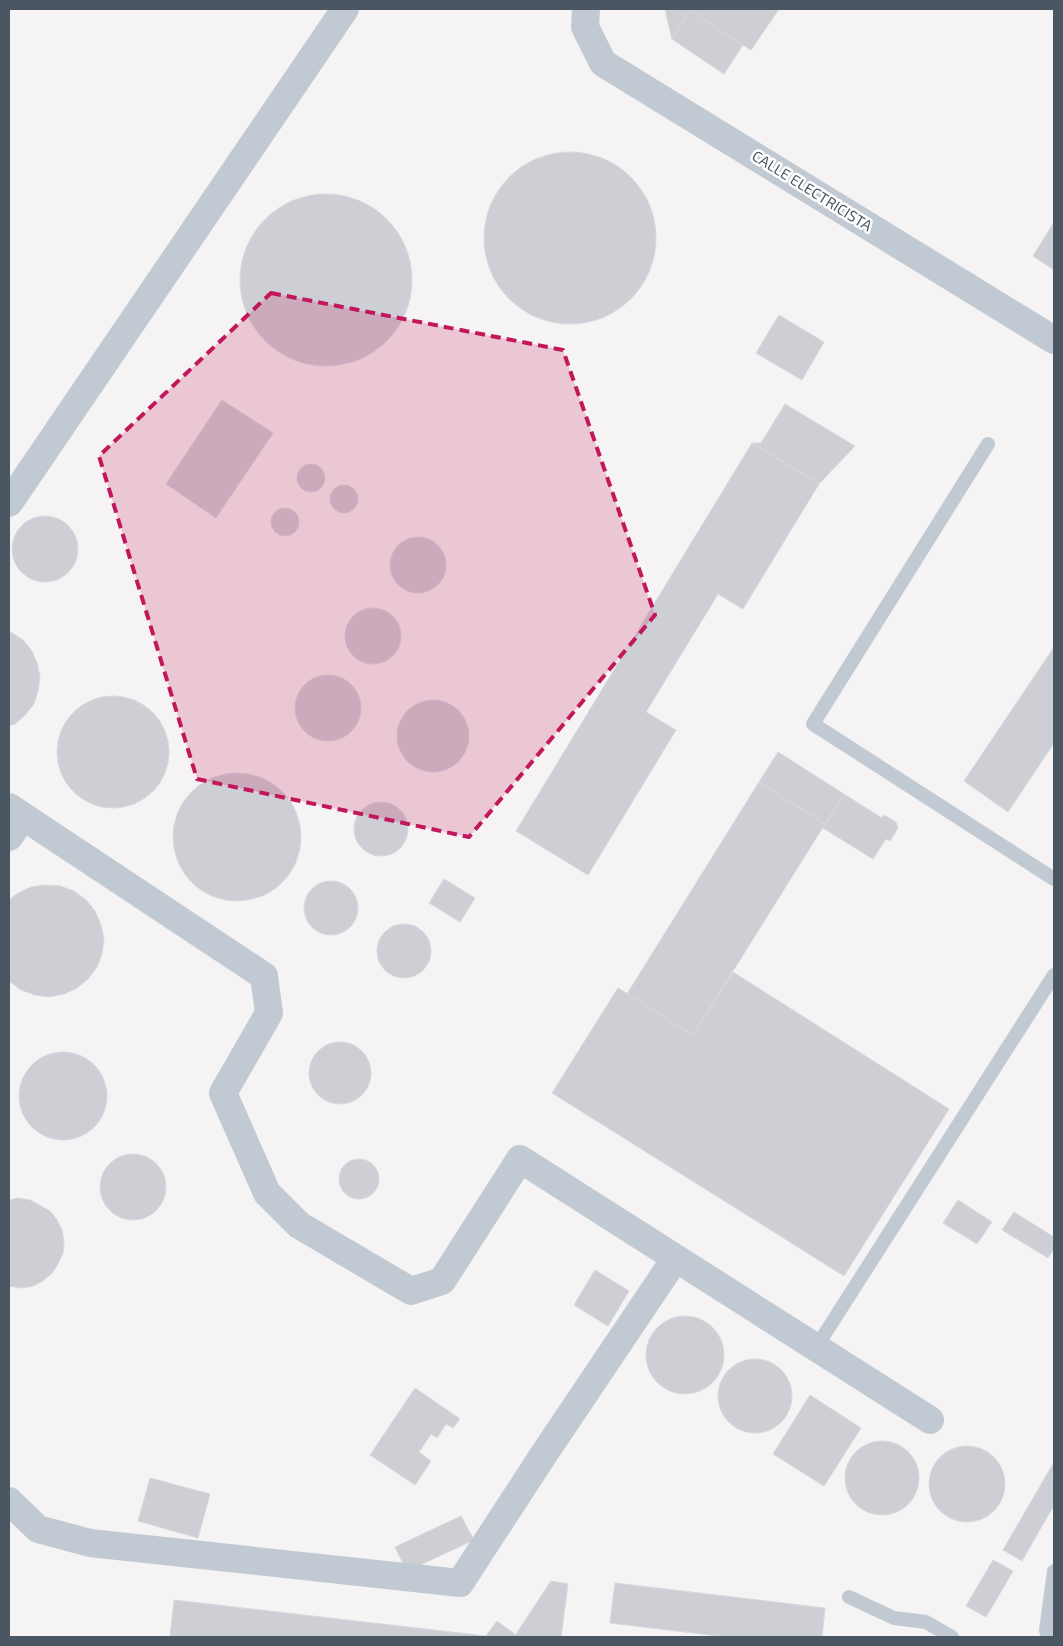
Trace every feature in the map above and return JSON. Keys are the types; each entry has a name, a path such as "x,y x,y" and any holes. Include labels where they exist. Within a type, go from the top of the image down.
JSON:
{"street":[{"path":"9,503 345,9"},
{"name":"CALLE ELECTRICISTA","path":"586,18 603,63 1054,340"},
{"path":"14,820 264,976 269,1012 223,1093 267,1193 299,1225 411,1291 442,1281 520,1159 675,1259 817,1346 930,1420"},
{"path":"9,1501 38,1529 90,1543 460,1583 675,1259"}],"lane":[{"path":"988,444 812,724 1054,879"},
{"path":"817,1346 1054,975"},
{"path":"1048,1637 1046,1630 1054,1571"},
{"path":"848,1597 894,1618 926,1622 952,1637"}],"highlighted area":[{"path":"271,293 563,350 655,615 469,837 197,779 99,456"}],"building":[{"path":"665,9 690,10 672,39"},
{"path":"688,9 779,9 751,50"},
{"path":"690,10 743,45 724,74 672,39"},
{"path":"570,152 587,154 603,159 631,177 649,205 654,221 656,238 654,255 649,271 631,299 603,317 587,322 570,324 553,322 537,317 509,299 491,271 486,255 484,238 486,221 491,205 509,177 537,159 553,154"},
{"path":"326,194 343,196 359,201 387,219 405,247 410,263 412,280 410,297 405,313 387,341 359,359 343,364 326,366 309,364 293,359 265,341 247,313 242,297 240,280 242,263 247,247 265,219 293,201 309,196"},
{"path":"1054,222 1054,270 1033,256"},
{"path":"779,315 824,342 802,380 756,353"},
{"path":"222,400 273,433 216,518 166,484"},
{"path":"785,404 855,446 819,484 752,443 761,443"},
{"path":"752,443 819,484 743,609 718,594 646,712 676,730 588,875 516,831"},
{"path":"311,464 321,468 325,478 321,488 311,492 301,488 297,478 301,468"},
{"path":"344,485 354,489 358,499 354,509 344,513 334,509 330,499 334,489"},
{"path":"285,508 295,512 299,522 295,532 285,536 275,532 271,522 275,512"},
{"path":"45,516 58,519 68,526 75,536 78,549 75,562 68,572 58,579 45,582 32,579 22,572 15,562 12,549 15,536 22,526 32,519"},
{"path":"418,537 429,539 438,545 444,554 446,565 444,576 438,585 429,591 418,593 407,591 398,585 392,576 390,565 392,554 398,545 407,539"},
{"path":"373,608 384,610 393,616 399,625 401,636 399,647 393,656 384,662 373,664 362,662 353,656 347,647 345,636 347,625 353,616 362,610"},
{"path":"9,631 23,640 32,651 40,677 34,704 15,724 9,726"},
{"path":"1054,647 1054,743 1008,812 964,781"},
{"path":"328,675 341,678 351,685 358,695 361,708 358,721 351,731 341,738 328,741 315,738 305,731 298,721 295,708 298,695 305,685 315,678"},
{"path":"113,696 124,697 134,701 152,713 164,731 168,741 168,763 164,773 152,791 134,803 124,807 113,808 102,807 92,803 74,791 62,773 58,763 57,752 58,741 62,731 74,713 92,701 102,697"},
{"path":"433,700 453,706 463,716 469,736 463,756 453,766 433,772 413,766 403,756 397,736 403,716 413,706"},
{"path":"778,752 844,794 825,824 759,782"},
{"path":"237,773 250,774 262,778 282,792 296,812 300,824 300,850 296,862 282,882 262,896 250,900 237,901 224,900 212,896 192,882 178,862 174,850 173,837 174,824 178,812 192,792 212,778 224,774"},
{"path":"759,782 825,824 693,1035 627,994"},
{"path":"844,794 882,818 884,815 896,822 898,828 890,841 886,839 873,859 823,828"},
{"path":"381,802 391,804 400,810 406,819 408,829 406,839 400,848 391,854 381,856 371,854 362,848 356,839 354,829 356,819 362,810 371,804"},
{"path":"444,879 475,898 460,922 429,903"},
{"path":"331,881 341,883 350,889 356,898 358,908 356,918 350,927 341,933 331,935 321,933 312,927 306,918 304,908 306,898 312,889 321,883"},
{"path":"45,885 60,886 74,891 86,900 95,911 104,939 102,954 97,967 88,979 77,988 64,994 49,997 21,990 9,981 9,900 31,887"},
{"path":"404,924 414,926 423,932 429,941 431,951 429,961 423,970 414,976 404,978 394,976 385,970 379,961 377,951 379,941 385,932 394,926"},
{"path":"733,972 949,1109 844,1276 552,1093 618,988 693,1035"},
{"path":"340,1042 357,1047 362,1051 366,1056 371,1073 366,1090 362,1095 357,1099 340,1104 323,1099 318,1095 314,1090 309,1073 314,1056 318,1051 323,1047"},
{"path":"63,1052 80,1055 88,1059 100,1071 104,1079 107,1096 104,1113 100,1121 88,1133 80,1137 63,1140 46,1137 38,1133 26,1121 22,1113 19,1096 22,1079 26,1071 38,1059 46,1055"},
{"path":"133,1154 146,1157 156,1164 163,1174 166,1187 163,1200 156,1210 146,1217 133,1220 120,1217 110,1210 103,1200 100,1187 103,1174 110,1164 120,1157"},
{"path":"363,1159 370,1162 376,1168 379,1179 378,1187 370,1196 363,1199 355,1199 348,1196 340,1187 339,1175 342,1168 351,1160"},
{"path":"18,1198 30,1200 50,1211 62,1230 64,1242 63,1253 52,1273 43,1281 33,1286 21,1288 9,1286 9,1200"},
{"path":"958,1200 992,1222 977,1244 943,1223"},
{"path":"1014,1212 1054,1237 1054,1249 1048,1258 1002,1230"},
{"path":"595,1270 629,1291 608,1326 574,1305"},
{"path":"685,1316 700,1319 712,1328 721,1340 724,1355 721,1370 712,1382 700,1391 685,1394 670,1391 658,1382 649,1370 646,1355 649,1340 658,1328 670,1319"},
{"path":"755,1359 769,1362 781,1370 789,1382 792,1396 789,1410 781,1422 769,1430 755,1433 741,1430 729,1422 721,1410 718,1396 721,1382 729,1370 741,1362"},
{"path":"415,1388 460,1419 453,1428 446,1424 437,1438 431,1434 419,1452 431,1461 415,1485 370,1455"},
{"path":"810,1395 861,1428 824,1486 773,1454"},
{"path":"875,1441 889,1441 903,1447 913,1457 919,1471 917,1492 903,1509 889,1515 875,1515 861,1509 851,1499 845,1485 845,1471 851,1457 861,1447"},
{"path":"967,1446 982,1449 994,1457 1002,1469 1005,1484 1002,1499 994,1511 982,1519 967,1522 952,1519 940,1511 932,1499 929,1484 932,1469 940,1457 952,1449"},
{"path":"1054,1462 1054,1505 1022,1561 1003,1550"},
{"path":"150,1478 210,1494 198,1538 138,1521"},
{"path":"461,1516 474,1540 407,1571 395,1547"},
{"path":"993,1560 1013,1571 986,1617 966,1606"},
{"path":"551,1581 568,1584 561,1637 514,1637"},
{"path":"615,1583 825,1608 822,1637 727,1637 610,1623"},
{"path":"174,1600 486,1636 497,1621 516,1635 514,1637 170,1637"}]}
